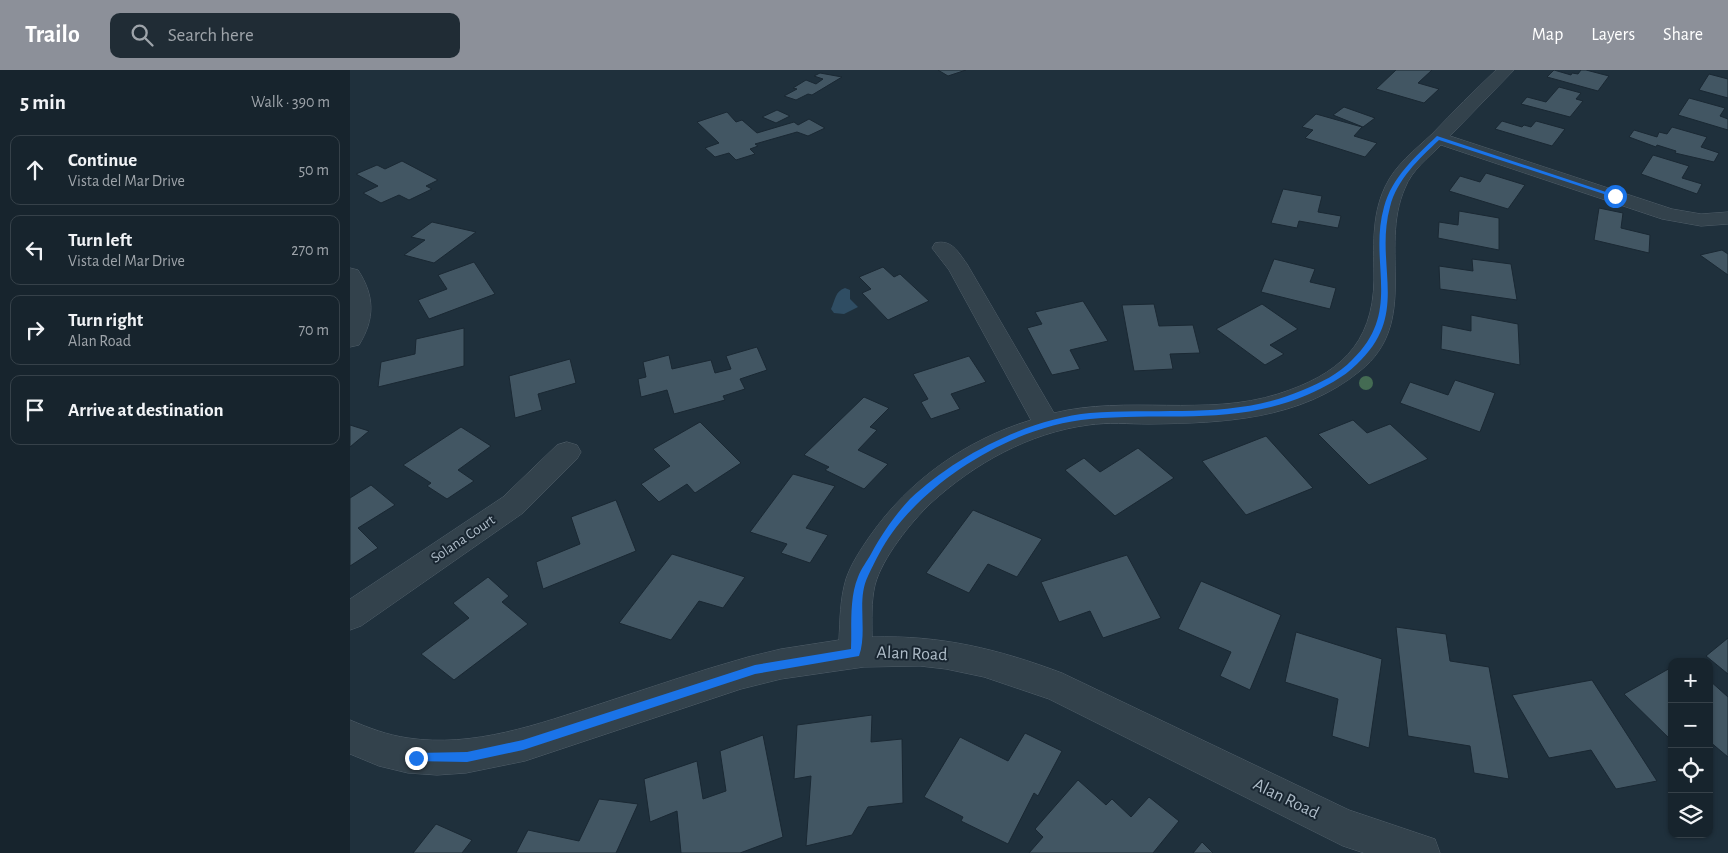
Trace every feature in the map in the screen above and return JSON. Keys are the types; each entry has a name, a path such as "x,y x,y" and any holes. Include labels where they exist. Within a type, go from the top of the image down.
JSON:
{"street":[{"path":"856,652 858,595 862,578 888,531 913,502 941,478 971,458 1016,436 1047,425 1089,416 1219,413 1253,409 1284,402 1324,384 1354,362 1375,337 1382,319 1386,300 1383,228 1387,206 1394,187 1411,164 1506,70"},
{"path":"1438,138 1669,214 1700,220 1728,218"},
{"path":"943,248 959,269 1047,425"},
{"path":"350,275 358,297 361,314 350,338"},
{"name":"Solana Court","path":"350,616 513,505 567,452"},
{"name":"Alan Road","path":"350,737 371,748 416,758 467,757 523,745 755,670 856,652 926,652 970,658 1026,673 1061,688 1343,827 1421,853"}],"water":[{"path":"845,288 850,290 850,299 858,307 844,314 834,313 831,309 836,297 839,291"}],"building":[{"path":"938,70 966,70 948,76"},
{"path":"1396,70 1432,70 1418,83 1439,89 1424,103 1376,89"},
{"path":"1554,70 1571,75 1572,73 1578,74 1581,70 1586,70 1609,76 1598,91 1547,77"},
{"path":"820,73 842,77 812,95 808,94 796,100 784,96 797,89 793,88 806,80 816,84 823,79 814,76"},
{"path":"1709,74 1728,79 1728,98 1699,90"},
{"path":"1559,87 1581,93 1576,99 1583,101 1570,117 1521,104 1527,97 1546,102"},
{"path":"1689,98 1725,108 1720,116 1728,119 1728,130 1678,115"},
{"path":"1344,107 1375,118 1363,127 1333,115"},
{"path":"777,110 790,116 776,123 762,117"},
{"path":"727,112 736,122 742,120 757,133 794,122 798,125 809,119 825,128 808,136 797,132 755,144 758,146 750,149 755,154 736,160 729,153 715,157 705,148 719,143 697,122"},
{"path":"1316,114 1362,127 1354,136 1377,143 1365,157 1305,138 1313,130 1302,127"},
{"path":"1502,121 1522,127 1524,125 1531,127 1536,121 1565,129 1552,146 1495,129"},
{"path":"1672,127 1707,137 1701,147 1719,153 1714,162 1675,153 1676,151 1657,145 1656,147 1629,137 1634,130 1657,137 1659,132 1667,134"},
{"path":"1653,155 1689,166 1682,178 1702,184 1697,194 1641,174"},
{"path":"402,161 438,180 426,186 432,189 409,200 399,195 381,203 363,193 378,186 356,174 377,165 385,169"},
{"path":"1486,173 1525,185 1508,209 1449,191 1460,176 1480,182"},
{"path":"1283,189 1322,196 1318,212 1341,216 1338,228 1299,221 1297,228 1271,223"},
{"path":"1599,208 1623,213 1621,228 1650,235 1649,253 1594,240"},
{"path":"1459,211 1499,218 1499,250 1438,238 1439,222 1458,225"},
{"path":"432,222 476,232 434,263 404,255 425,240 411,237"},
{"path":"1722,250 1728,254 1728,275 1700,255"},
{"path":"1274,259 1315,269 1310,282 1336,288 1330,309 1261,292"},
{"path":"1472,259 1511,264 1517,300 1440,289 1439,266 1473,271"},
{"path":"474,262 495,294 429,319 418,300 447,289 438,275"},
{"path":"883,267 894,277 900,274 929,301 888,320 862,293 871,289 859,277"},
{"path":"1083,301 1108,341 1070,350 1080,369 1052,375 1027,328 1042,324 1035,312"},
{"path":"1154,304 1159,326 1193,325 1200,353 1170,354 1173,369 1134,371 1122,305"},
{"path":"1262,304 1298,329 1270,345 1284,354 1265,365 1216,329"},
{"path":"1471,315 1518,324 1520,365 1441,349 1442,325 1471,331"},
{"path":"464,328 464,366 378,387 381,362 415,354 416,339"},
{"path":"757,347 767,370 740,379 745,389 723,396 725,400 674,414 667,390 641,397 638,379 646,377 643,362 669,355 672,369 711,360 715,373 731,369 726,356"},
{"path":"969,356 986,382 951,394 960,409 931,419 921,402 928,399 913,374"},
{"path":"570,359 576,383 538,394 542,410 515,418 509,376"},
{"path":"1455,380 1495,393 1480,432 1400,403 1410,382 1448,395"},
{"path":"864,397 889,408 870,427 877,430 858,450 888,464 864,489 825,470 829,467 804,455"},
{"path":"1353,420 1367,433 1390,424 1428,459 1369,485 1318,434"},
{"path":"700,422 741,463 695,493 687,484 659,502 641,484 670,466 653,449"},
{"path":"350,425 369,431 350,447"},
{"path":"461,427 491,446 458,470 474,481 447,499 427,486 431,483 403,465"},
{"path":"1266,436 1313,488 1246,515 1202,461"},
{"path":"1138,448 1174,478 1115,516 1065,470 1084,458 1100,472"},
{"path":"793,474 835,486 806,528 828,535 810,563 781,553 787,544 750,532"},
{"path":"371,485 395,505 358,528 378,548 350,566 350,498"},
{"path":"616,500 636,551 543,589 536,562 580,544 571,517"},
{"path":"973,510 1042,539 1017,577 988,564 969,593 926,573"},
{"path":"672,554 745,577 723,608 699,601 671,640 619,623"},
{"path":"1127,555 1161,618 1103,638 1090,611 1059,622 1041,582"},
{"path":"488,577 509,596 502,602 528,624 454,680 421,654 469,618 453,603"},
{"path":"1201,581 1281,615 1250,690 1220,676 1231,652 1178,629"},
{"path":"1396,627 1446,634 1450,661 1489,667 1509,779 1474,773 1470,746 1408,736"},
{"path":"1296,632 1382,659 1369,748 1332,736 1338,699 1285,682"},
{"path":"1728,638 1728,674 1713,662 1713,658 1706,656"},
{"path":"1668,669 1668,737 1624,694"},
{"path":"1592,680 1657,781 1616,789 1591,750 1549,758 1512,695"},
{"path":"1713,684 1728,697 1728,757 1713,744"},
{"path":"872,715 871,742 902,739 903,803 868,807 852,835 806,846 811,776 794,779 797,725"},
{"path":"1025,733 1062,751 1038,796 1034,793 1008,844 961,821 963,817 924,797 960,737 1008,761"},
{"path":"763,735 783,837 740,853 681,853 677,811 650,822 644,779 697,761 703,799 726,791 720,751"},
{"path":"1078,780 1106,805 1112,799 1131,817 1149,797 1179,821 1153,853 1029,853 1043,837 1035,829"},
{"path":"599,799 638,804 616,853 516,853 528,830 579,841"},
{"path":"436,824 472,840 462,853 413,853"},
{"path":"1202,842 1213,853 1193,853"}],"route":[{"path":"416,758 467,757 523,745 755,670 856,652 858,595 862,578 888,531 913,502 941,478 971,458 1016,436 1059,421 1089,416 1219,413 1253,409 1284,402 1324,384 1354,362 1375,337 1382,319 1386,300 1383,228 1387,206 1394,187 1411,164 1438,138 1615,196"}]}
